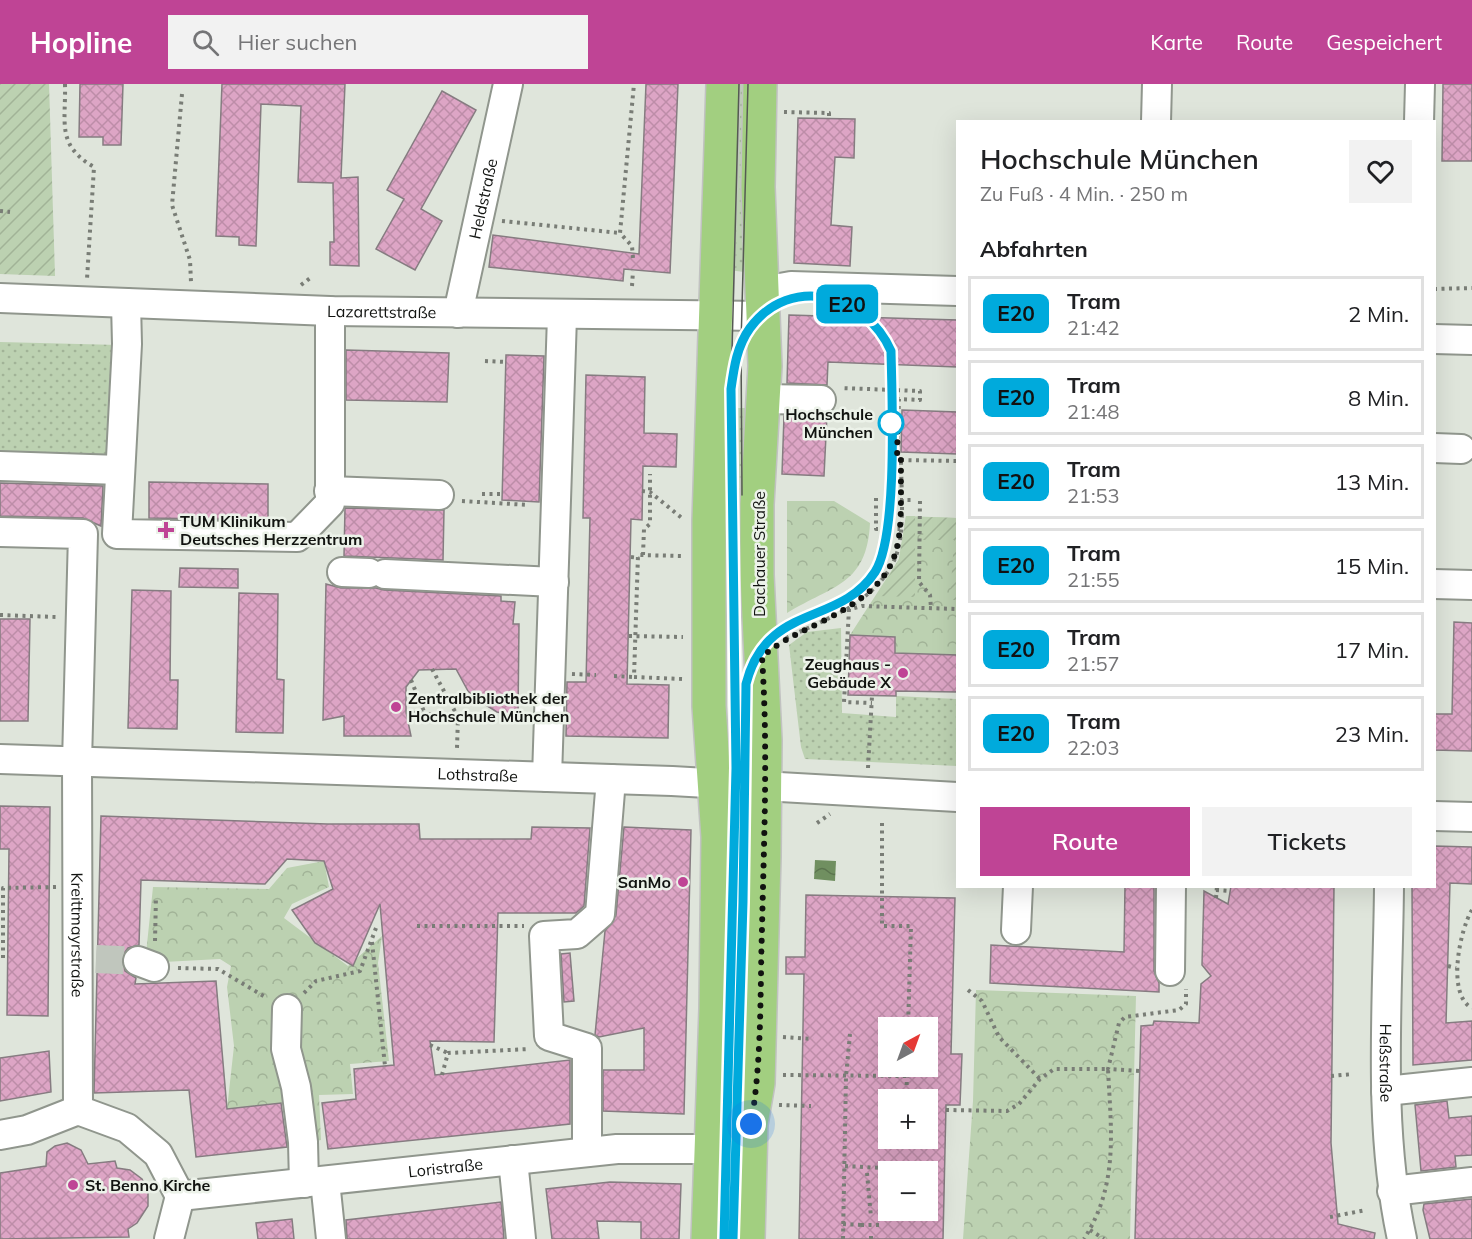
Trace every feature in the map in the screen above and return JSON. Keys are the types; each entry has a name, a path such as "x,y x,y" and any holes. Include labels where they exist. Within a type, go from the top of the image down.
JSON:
{"main road":[{"path":"708,1239 717,986 718,837 709,706 708,622 723,84"},
{"name":"Dachauer Straße","path":"748,1239 751,1124 758,1083 765,788 757,516 764,399 764,304 758,187 760,84"}],"street":[{"name":"Heldstraße","path":"458,313 508,84"},
{"path":"1156,120 1157,84"},
{"path":"1419,120 1420,84"},
{"name":"Lazarettstraße","path":"0,298 330,311 562,316 716,316 764,304 791,286 956,291"},
{"path":"117,534 127,344 126,303"},
{"path":"0,532 297,537 330,503 330,311"},
{"path":"547,777 562,316"},
{"path":"1436,339 1472,340"},
{"path":"764,399 826,394"},
{"path":"0,466 120,470"},
{"path":"329,491 439,495"},
{"name":"Kreittmayrstraße","path":"78,1110 87,958 77,887 77,762 83,534"},
{"path":"365,573 554,582"},
{"path":"1436,584 1472,585"},
{"name":"Lothstraße","path":"0,759 715,783 765,788 956,797"},
{"path":"587,1152 587,1048 549,1036 544,936 577,934 600,914 610,779"},
{"path":"1436,816 1472,817"},
{"path":"1016,930 1018,888"},
{"path":"1171,888 1178,977"},
{"name":"Heßstraße","path":"1389,888 1386,1091 1392,1191 1402,1239"},
{"path":"287,1009 286,1049 296,1087 303,1142 331,1239"},
{"path":"1386,1091 1472,1082"},
{"path":"0,1135 27,1130 78,1110 128,1128 158,1154 180,1196 169,1239"},
{"name":"Loristraße","path":"180,1196 616,1149 710,1149"},
{"path":"513,1160 521,1239"},
{"path":"313,1182 316,1239"},
{"path":"1392,1191 1472,1182"}],"path":[{"path":"65,84 66,139 77,158 94,167 86,301"},
{"path":"620,233 634,84"},
{"path":"182,94 172,205 190,260 191,305"},
{"path":"783,112 829,113 829,118"},
{"path":"0,211 10,212"},
{"path":"480,219 620,233 632,246 633,258"},
{"path":"632,286 633,271"},
{"path":"1436,290 1472,288"},
{"path":"485,361 506,362"},
{"path":"826,394 920,391 920,400 899,399 897,460 956,461"},
{"path":"762,657 778,642 841,611 873,590 886,573 897,552 900,529 901,460"},
{"path":"634,677 641,556 644,529 650,524 650,474"},
{"path":"642,491 650,492 686,521"},
{"path":"482,494 502,494"},
{"path":"439,495 451,501 529,505"},
{"path":"876,498 876,529 900,529"},
{"path":"900,500 911,500"},
{"path":"920,501 919,582 930,595 931,608"},
{"path":"630,557 687,556"},
{"path":"841,611 862,606 956,609"},
{"path":"849,609 844,702 872,703"},
{"path":"0,615 81,617"},
{"path":"629,636 690,638"},
{"path":"432,669 458,717 457,748"},
{"path":"614,676 691,680"},
{"path":"411,680 425,714"},
{"path":"868,769 872,696"},
{"path":"406,712 458,717"},
{"path":"882,823 882,926 911,926 908,1017"},
{"path":"3,958 3,888 77,887"},
{"path":"1216,897 1217,888 1230,891"},
{"path":"156,896 146,964 218,969 287,1009 316,981 360,971 376,927"},
{"path":"1472,910 1463,925 1456,968 1461,992 1467,1005 1472,1008"},
{"path":"417,926 537,926 544,936"},
{"path":"372,939 385,1066"},
{"path":"1448,966 1456,968"},
{"path":"1084,1239 1104,1202 1109,1178 1111,1139 1108,1069 1119,1023 1125,1017 1179,1010 1186,1004 1178,977"},
{"path":"968,990 982,1001 999,1037 1040,1079"},
{"path":"843,1239 846,1076 850,1034"},
{"path":"430,1045 448,1053 531,1049 549,1036"},
{"path":"780,1037 813,1039"},
{"path":"442,1074 448,1053"},
{"path":"946,1110 1007,1111 1019,1104 1040,1079 1054,1069 1139,1071"},
{"path":"1331,1076 1353,1074"},
{"path":"780,1075 878,1076"},
{"path":"779,1106 811,1106"},
{"path":"844,1166 878,1168"},
{"path":"867,1173 871,1217"},
{"path":"1330,1217 1366,1210"},
{"path":"843,1224 880,1225"},
{"path":"1090,1230 1104,1239"},
{"path":"871,1232 871,1239"}],"green space":[{"path":"0,84 49,84 55,276 0,274"},
{"path":"732,84 750,84 745,272 727,270"},
{"path":"0,342 119,345 117,461 0,458"},
{"path":"724,408 746,408 747,578 730,579 729,555 718,554"},
{"path":"787,501 834,501 870,523 867,544 855,571 833,589 787,613"},
{"path":"906,516 956,518 956,655 895,653 895,637 850,635 899,559"},
{"path":"906,516 915,516 915,597 877,596 899,559"},
{"path":"924,517 956,518 956,600 950,600 954,540 923,540"},
{"path":"841,628 842,713 896,717 896,696 956,699 956,766 805,759 801,747 789,645 807,632"},
{"path":"324,861 329,887 292,904 284,918 348,966 382,936 378,963 389,1061 350,1064 353,1094 319,1095 321,1140 294,1146 289,1103 227,1109 234,1046 227,987 231,966 220,959 145,963 153,887 269,889 287,868"},
{"path":"976,990 1136,996 1130,1239 963,1239 973,1101"},
{"path":"745,1100 737,1239 718,1239 722,1101"}],"water":[{"path":"815,860 836,861 835,881 814,879"}],"building":[{"path":"80,84 123,84 121,145 103,145 103,137 79,137"},
{"path":"222,84 345,84 341,178 358,177 359,266 330,265 330,242 334,242 333,183 298,182 301,106 261,104 256,246 239,245 239,237 216,236"},
{"path":"646,84 678,84 670,273 624,269 623,281 489,267 493,235 639,254"},
{"path":"1443,84 1472,84 1472,161 1442,161"},
{"path":"442,91 476,110 421,209 442,221 415,270 376,249 404,199 387,190"},
{"path":"798,118 855,119 854,158 835,157 831,225 852,227 850,266 794,263"},
{"path":"789,315 956,320 956,367 828,362 827,385 787,383"},
{"path":"346,350 449,353 447,402 346,400"},
{"path":"506,355 544,356 539,502 502,500"},
{"path":"586,375 645,377 644,433 677,434 676,467 643,466 642,520 631,519 627,684 669,685 668,738 566,736 567,682 586,682 590,518 583,518"},
{"path":"902,410 956,412 956,454 901,452"},
{"path":"827,415 824,476 782,474 784,416"},
{"path":"149,482 268,484 268,520 149,518"},
{"path":"0,483 103,486 101,526 83,518 0,516"},
{"path":"345,508 444,510 443,560 344,556"},
{"path":"180,568 238,569 238,588 179,587"},
{"path":"326,584 341,588 501,596 501,601 515,602 513,624 519,624 518,717 497,712 479,701 468,691 456,669 419,670 406,687 406,712 411,736 344,736 344,716 323,720"},
{"path":"132,590 171,591 170,680 178,680 177,729 128,728"},
{"path":"239,593 278,594 277,679 284,680 283,733 236,732"},
{"path":"0,619 30,619 28,721 0,721"},
{"path":"1454,622 1472,623 1472,751 1436,750 1436,714 1452,714"},
{"name":"Zeughaus - Gebäude X","path":"850,635 895,637 895,653 956,655 956,692 896,691 896,696 848,695"},
{"path":"0,806 50,807 48,1016 7,1015 9,849 0,849"},
{"path":"101,816 327,824 419,824 420,839 531,839 532,827 590,828 584,906 576,913 498,913 494,1042 430,1041 435,1075 570,1060 570,1124 328,1149 322,1103 356,1099 354,1069 394,1065 380,904 353,966 315,943 292,910 333,889 324,861 287,859 265,884 141,880 139,945 128,948 122,956 125,971 136,978 135,984 216,981 227,1109 281,1103 287,1147 196,1157 189,1090 94,1093"},
{"path":"624,827 691,830 684,1114 603,1111 603,1070 644,1070 644,1028 599,1037 595,1035 605,931 616,915"},
{"path":"1436,846 1472,847 1472,884 1450,883 1446,1023 1472,1021 1472,1060 1413,1065 1412,888 1436,888"},
{"path":"1125,888 1154,888 1154,971 1159,983 1159,992 990,983 991,945 1124,952"},
{"path":"1231,888 1334,888 1331,1143 1338,1224 1375,1233 1374,1239 1135,1239 1141,1026 1153,1025 1154,1021 1199,1023 1201,984 1211,976 1202,965 1204,891 1228,904"},
{"path":"806,895 955,898 951,1054 962,1054 960,1105 946,1105 943,1239 799,1239 804,974 786,974 786,957 805,957"},
{"path":"570,953 574,1001 564,1002 561,954"},
{"path":"49,1051 51,1092 0,1101 0,1058"},
{"path":"1447,1101 1449,1118 1472,1116 1472,1155 1455,1156 1456,1167 1421,1171 1415,1105"},
{"name":"St. Benno Kirche","path":"67,1143 81,1150 88,1164 115,1161 117,1168 130,1170 142,1179 148,1192 148,1206 137,1223 128,1229 129,1237 0,1239 0,1173 46,1166 47,1152 55,1146"},
{"path":"610,1182 681,1184 679,1239 641,1239 641,1222 597,1221 599,1239 552,1239 546,1189"},
{"path":"1472,1199 1472,1239 1430,1239 1423,1210 1424,1204"},
{"path":"501,1202 504,1239 347,1239 346,1220"},
{"path":"292,1219 294,1239 258,1239 256,1223"}],"tunnel":[{"path":"96,959 138,961"}],"tram line":[{"path":"724,1239 735,826 736,661 731,389 739,84"},
{"path":"742,495 741,344 748,84"},
{"name":"E20","path":"724,1239 736,768 731,389 734,365 741,344 761,316 778,304 796,298 816,296 840,301 861,312 879,328 891,351 889,529 882,559 867,581 849,596 777,632 756,656 746,684 743,902 733,1239"},
{"path":"742,342 766,313 799,298 835,299 852,306 868,317"},
{"path":"746,691 752,664 764,645 781,631 844,600 862,587 877,569 888,528 890,500 891,364"},
{"path":"734,1170 743,902 744,684"}],"place":[{"name":"Hochschule München","path":"891,423"},
{"name":"TUM Klinikum Deutsches Herzzentrum","path":"166,530"},
{"name":"Zeughaus - Gebäude X","path":"903,673"},
{"name":"Zentralbibliothek der Hochschule München","path":"396,707"},
{"name":"SanMo","path":"683,882"},
{"name":"St. Benno Kirche","path":"73,1185"}],"route":[{"path":"751,1124 758,1083 764,856 765,740 762,657 778,642 853,605 873,590 886,573 897,552 900,529 901,460 897,460 898,418 891,423"}]}
